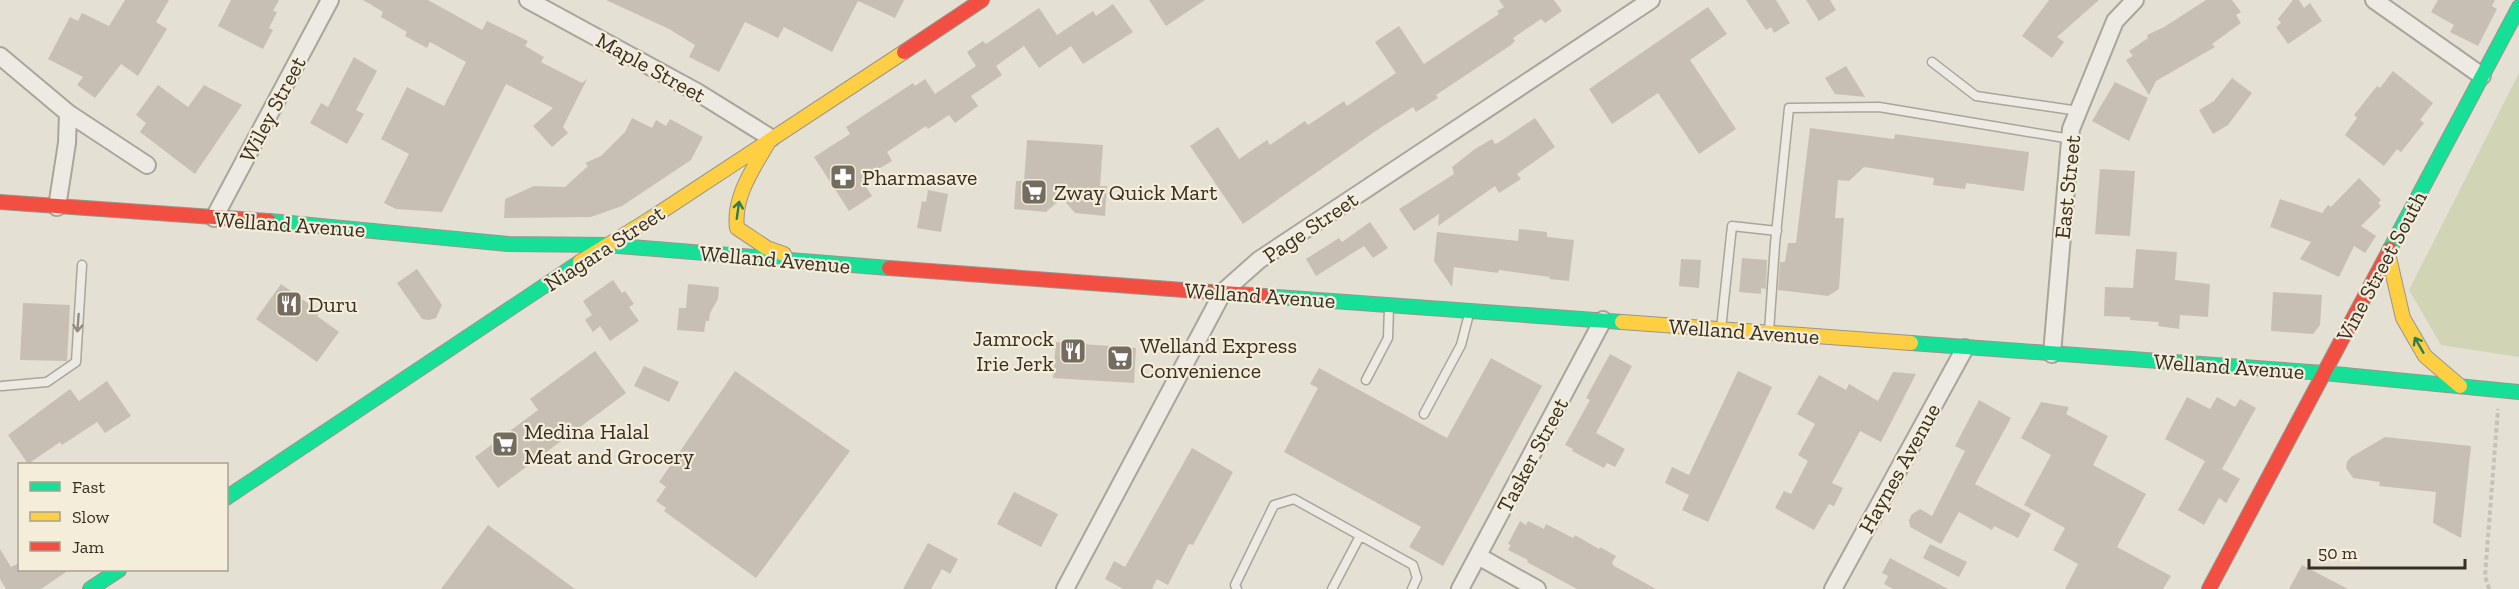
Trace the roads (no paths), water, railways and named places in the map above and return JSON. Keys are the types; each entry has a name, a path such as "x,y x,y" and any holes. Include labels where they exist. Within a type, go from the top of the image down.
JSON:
{"main road":[{"name":"Niagara Street","path":"228,497 606,245 650,219 982,0"},
{"name":"Vine Street South","path":"2209,589 2519,7"},
{"path":"771,138 749,175 738,203 735,212 737,228 766,248 811,263"},
{"name":"Welland Avenue","path":"0,202 347,227 508,244 606,245 811,263 2324,373 2519,392"},
{"path":"2388,253 2403,318 2425,356 2460,386"},
{"path":"97,587 118,571"}],"street":[{"name":"Wiley Street","path":"214,219 330,0"},
{"name":"Maple Street","path":"528,0 697,92 771,138"},
{"name":"Page Street","path":"1065,589 1223,292 1259,260 1651,0"},
{"name":"East Street","path":"2052,354 2072,129 2115,21 2135,0"},
{"path":"2374,0 2482,76"},
{"path":"0,56 68,113 147,165"},
{"path":"57,207 67,143 68,113"},
{"name":"Tasker Street","path":"1460,589 1603,320"},
{"name":"Haynes Avenue","path":"1833,589 1965,348"},
{"path":"1478,556 1537,589"}],"lane":[{"path":"1932,62 1976,96 2079,111"},
{"path":"1769,333 1789,108 1879,106 2071,139"},
{"path":"1721,329 1732,226 1777,231"},
{"path":"2,386 47,382 76,362 82,265"},
{"path":"1366,380 1388,339 1389,304"},
{"path":"1424,414 1461,345 1470,310"},
{"path":"1237,589 1234,585 1274,506 1294,499 1413,565 1417,578 1412,589"},
{"path":"1332,589 1360,536"}],"place":[{"name":"Pharmasave","path":"843,177"},
{"name":"Zway Quick Mart","path":"1034,192"},
{"name":"Duru","path":"289,304"},
{"name":"Jamrock Irie Jerk","path":"1073,351"},
{"name":"Welland Express Convenience","path":"1120,358"},
{"name":"Medina Halal Meat and Grocery","path":"505,444"}]}
